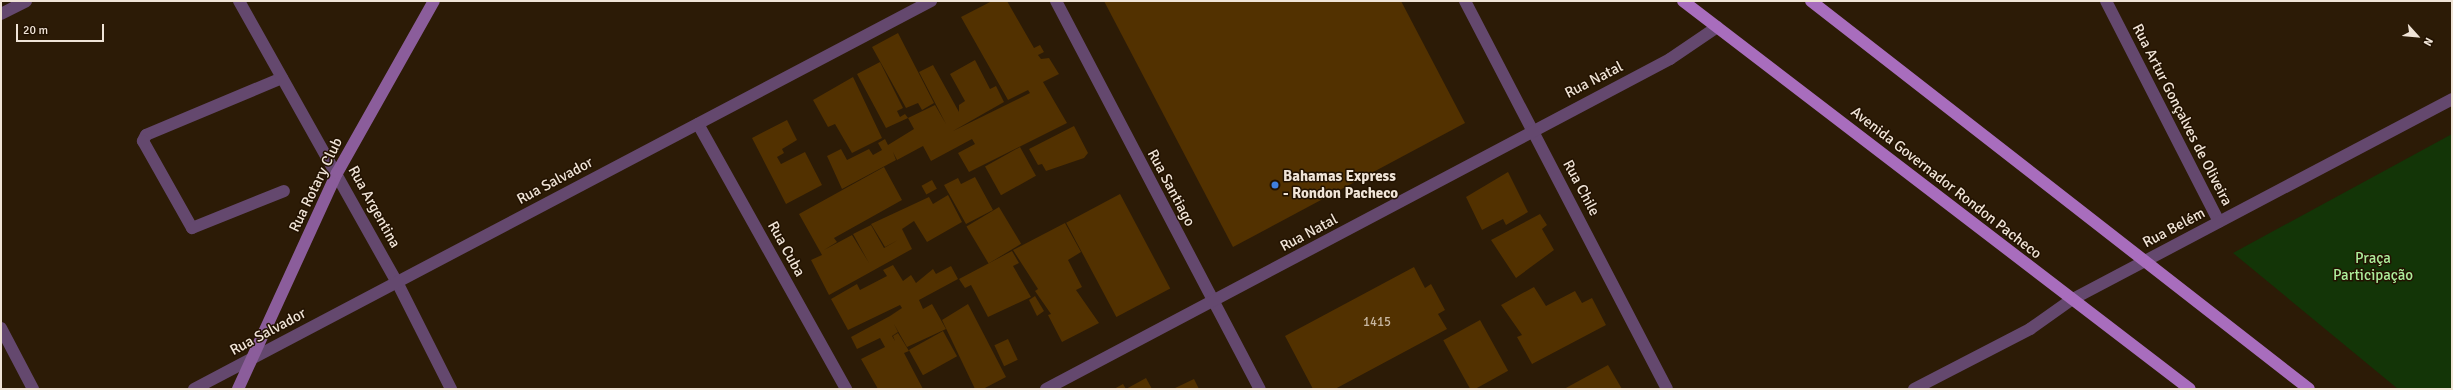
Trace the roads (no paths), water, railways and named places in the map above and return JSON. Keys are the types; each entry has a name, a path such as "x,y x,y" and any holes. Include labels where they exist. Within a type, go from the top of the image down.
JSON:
{"main road":[{"name":"Rua Rotary Club","path":"238,389 254,357 337,173 434,1"},
{"name":"Avenida Governador Rondon Pacheco","path":"1683,1 2071,300 2190,389"},
{"path":"1811,1 2309,389"}],"street":[{"path":"1,14 26,1"},
{"name":"Rua Argentina","path":"239,1 397,282 452,389"},
{"name":"Rua Salvador","path":"194,389 931,1"},
{"name":"Rua Santiago","path":"1056,1 1213,303 1260,389"},
{"name":"Rua Chile","path":"1465,1 1667,389"},
{"name":"Rua Artur Gonçalves de Oliveira","path":"2106,1 2219,222"},
{"name":"Rua Natal","path":"1046,389 1213,303 1532,130 1670,59 1717,27"},
{"path":"282,78 146,134 143,141 192,228 284,191"},
{"name":"Rua Belém","path":"1914,389 2030,329 2071,300 2452,99"},
{"name":"Rua Cuba","path":"698,124 846,389"},
{"path":"1,328 33,389"}],"place":[{"name":"Bahamas Express - Rondon Pacheco","path":"1275,185"}],"park label":[{"name":"Praça Participação","path":"2373,266"}]}
